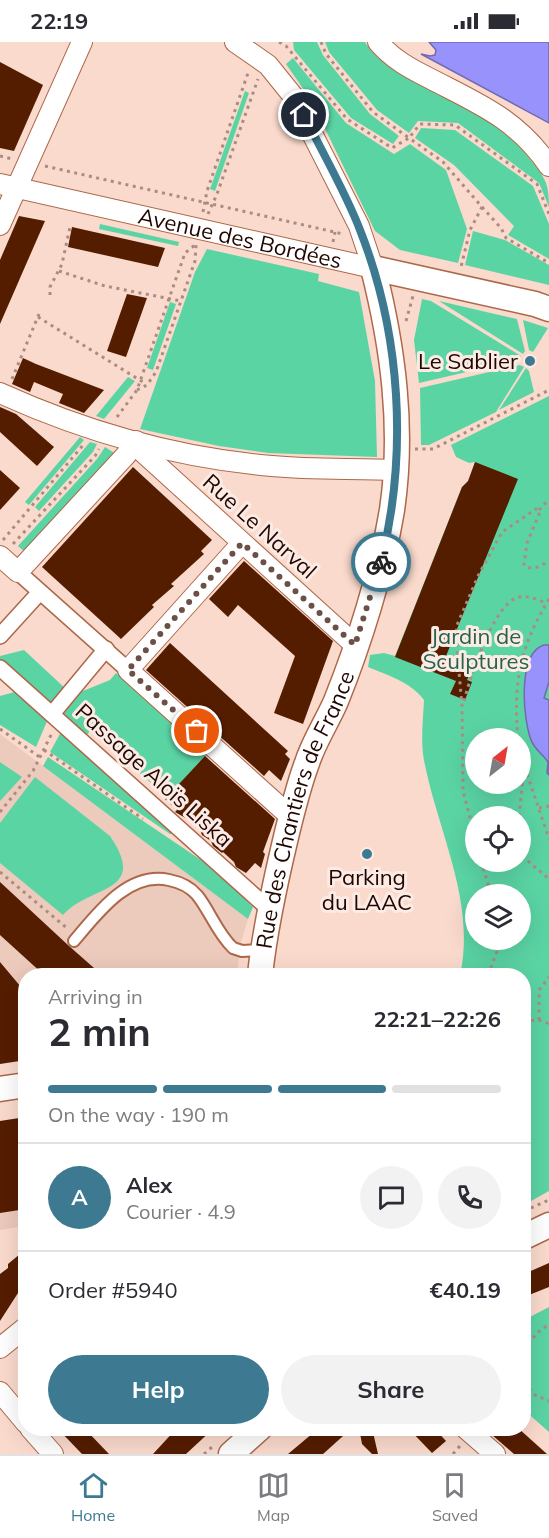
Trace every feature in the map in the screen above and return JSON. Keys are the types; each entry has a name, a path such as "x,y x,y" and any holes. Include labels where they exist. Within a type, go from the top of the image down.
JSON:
{"street":[{"path":"0,225 8,186 28,163 82,42"},
{"path":"235,42 268,65 293,96 359,226 373,268"},
{"path":"378,42 399,62 512,124 549,166"},
{"name":"Avenue des Bordées","path":"8,186 198,236 373,268 549,309"},
{"name":"Rue des Chantiers de France","path":"261,968 269,909 291,817 307,762 336,701 355,645 384,548 393,499 397,436 395,387 384,313 373,268"},
{"path":"5,388 64,420 105,437 206,457 261,465 396,470"},
{"path":"18,572 136,443"},
{"name":"Rue Le Narval","path":"136,443 355,645"},
{"path":"128,670 242,543"},
{"path":"1,552 18,572 291,817"},
{"path":"2,634 40,592"},
{"path":"56,718 70,692 106,649"},
{"name":"Passage Aloïs Liska","path":"4,672 269,909"},
{"path":"0,1089 18,1086"},
{"path":"531,1233 549,1225"},
{"path":"0,1348 18,1333"},
{"path":"0,1392 18,1413"},
{"path":"37,1436 53,1454"},
{"path":"231,1454 251,1436"},
{"path":"474,1436 495,1454"}],"lane":[{"path":"76,939 125,888 144,880 159,878 182,884 193,891 233,948 242,951 263,950"}],"path":[{"path":"279,42 286,46 347,119 392,148 410,138 420,124 456,125 537,184 549,214"},
{"path":"321,42 326,54 373,112 443,162 501,228 506,238 549,263"},
{"path":"137,390 147,385 156,372 181,301 195,261 207,191 251,65"},
{"path":"1,552 95,456 137,390 185,253 198,236 213,204 260,73"},
{"path":"0,156 335,232"},
{"path":"460,268 470,230 482,207"},
{"path":"50,295 50,287 59,271 70,227"},
{"path":"59,271 105,286 181,301"},
{"path":"5,388 39,316 147,385"},
{"path":"413,448 433,449 549,390"},
{"path":"1,552 89,438 105,437"},
{"path":"549,499 539,510 527,543 524,564 526,568 531,568 549,561"},
{"path":"467,806 463,790 462,706 457,625 479,574 502,532 536,509 539,510"},
{"path":"462,706 473,667 504,608 520,597 546,603"},
{"path":"518,728 516,694 520,662 549,599"},
{"path":"0,812 41,758 56,718"},
{"path":"0,729 41,758"},
{"path":"44,750 148,822"},
{"path":"531,786 549,839"},
{"path":"539,808 549,806"},
{"path":"531,864 549,879"},
{"path":"0,872 76,939"},
{"path":"491,968 498,950"},
{"path":"539,1020 539,990 549,977"},
{"path":"531,1020 549,1024"},
{"path":"531,1208 549,1200"},
{"path":"531,1341 549,1324"},
{"path":"531,1391 549,1401"}],"shaded area":[{"path":"429,42 549,42 549,123 421,54 435,55 436,50"},
{"path":"544,645 549,645 549,682 544,698 549,700 549,775 547,773 548,762 531,740 531,728 528,728 524,703 526,673 529,660 535,651"},
{"path":"0,734 248,919 241,942 238,968 18,968 18,1061 0,1064"},
{"path":"18,1118 18,1227 0,1230 0,1121"}],"green space":[{"path":"293,42 317,42 323,55 370,114 399,136 393,144 351,118 294,50"},
{"path":"325,42 365,42 382,62 396,71 493,124 518,145 539,171 547,186 549,207 539,183 458,123 418,121 409,133 377,110 329,52"},
{"path":"293,58 346,123 394,154 410,144 446,170 467,229 458,263 400,250 375,231 311,100 286,64"},
{"path":"245,91 249,93 215,191 210,189"},
{"path":"421,128 455,130 533,186 549,224 549,259 508,235 514,226 454,165 415,138"},
{"path":"100,224 179,242 178,246 99,229"},
{"path":"473,231 505,240 549,265 549,285 465,265"},
{"path":"207,249 319,274 318,281 359,292 375,381 377,457 268,453 219,446 140,429 195,272"},
{"path":"422,299 431,301 521,356 519,360 419,383 414,340"},
{"path":"439,301 517,319 525,351 523,354"},
{"path":"170,302 176,304 153,370 147,368"},
{"path":"523,320 548,328 533,352 529,350"},
{"path":"520,365 524,367 496,412 429,445 421,445 420,388"},
{"path":"526,368 529,371 534,392 499,410"},
{"path":"128,377 135,381 104,419 96,416"},
{"name":"Jardin de Sculptures","path":"549,396 549,1191 531,1201 531,968 461,968 464,948 460,895 423,757 424,700 406,684 368,667 370,655 384,653 395,656 462,487 469,481 475,462 469,463 456,457 451,445"},
{"path":"80,437 84,440 29,505 25,502"},
{"path":"90,442 97,444 93,452 39,511 35,507"},
{"path":"105,447 116,454 26,553 18,546 97,459"},
{"path":"24,650 67,690 52,708 0,659 0,656"},
{"path":"116,673 207,754 167,797 91,730 84,738 59,712 73,695 110,680"},
{"path":"18,691 48,719 36,747 0,725 0,696"},
{"path":"61,732 174,834 170,834 50,752"},
{"path":"48,757 210,866 253,907 248,919 43,766"},
{"path":"0,762 22,777 0,801"},
{"path":"35,777 110,836 120,855 123,868 120,878 112,886 75,905 63,915 0,863 0,823"},
{"path":"549,1307 549,1432 531,1416 531,1316"}],"building":[{"path":"0,62 43,85 14,151 0,148"},
{"path":"19,216 45,221 0,324 0,260"},
{"path":"72,227 165,248 158,267 68,247"},
{"path":"127,294 147,298 126,357 107,351"},
{"path":"23,358 104,390 84,413 59,403 63,394 34,382 30,392 12,384"},
{"path":"0,407 16,414 54,447 37,466 0,432"},
{"path":"475,462 518,479 444,661 472,669 467,680 472,682 465,700 450,694 456,681 395,657 462,487 468,481"},
{"path":"133,467 212,540 201,551 204,554 171,584 174,586 152,605 154,607 121,639 42,567"},
{"path":"0,470 20,488 0,510"},
{"path":"244,561 333,641 303,724 274,713 295,656 238,605 228,617 209,599"},
{"path":"170,643 288,751 285,754 290,759 281,781 269,770 264,776 146,670"},
{"path":"205,756 275,819 263,852 265,854 261,868 255,863 246,873 236,867 234,862 202,835 194,814 189,820 175,812 177,810 165,799"},
{"path":"0,882 94,968 36,968 0,935"},
{"path":"0,962 18,983 18,1061 0,1064"},
{"path":"18,1118 18,1210 0,1213 0,1121"},
{"path":"18,1256 18,1293 0,1321 0,1274 8,1268 8,1264"},
{"path":"549,1263 549,1287 531,1294 531,1271"},
{"path":"65,1436 92,1436 109,1454 82,1454"},
{"path":"170,1436 205,1436 186,1454 153,1454"},
{"path":"309,1436 343,1436 323,1454 288,1454"},
{"path":"360,1436 374,1436 378,1454 372,1454 362,1444"},
{"path":"416,1436 441,1436 446,1441 432,1453"},
{"path":"493,1436 527,1436 547,1454 514,1454"}],"way so far":[{"path":"197,731 128,670 242,543 355,645 381,562"}],"place":[{"name":"Le Sablier","path":"530,361"},
{"name":"Parking du LAAC","path":"367,854"}],"route":[{"path":"304,115 359,226 381,299 390,349 396,401 397,450 393,499 381,562"}]}
